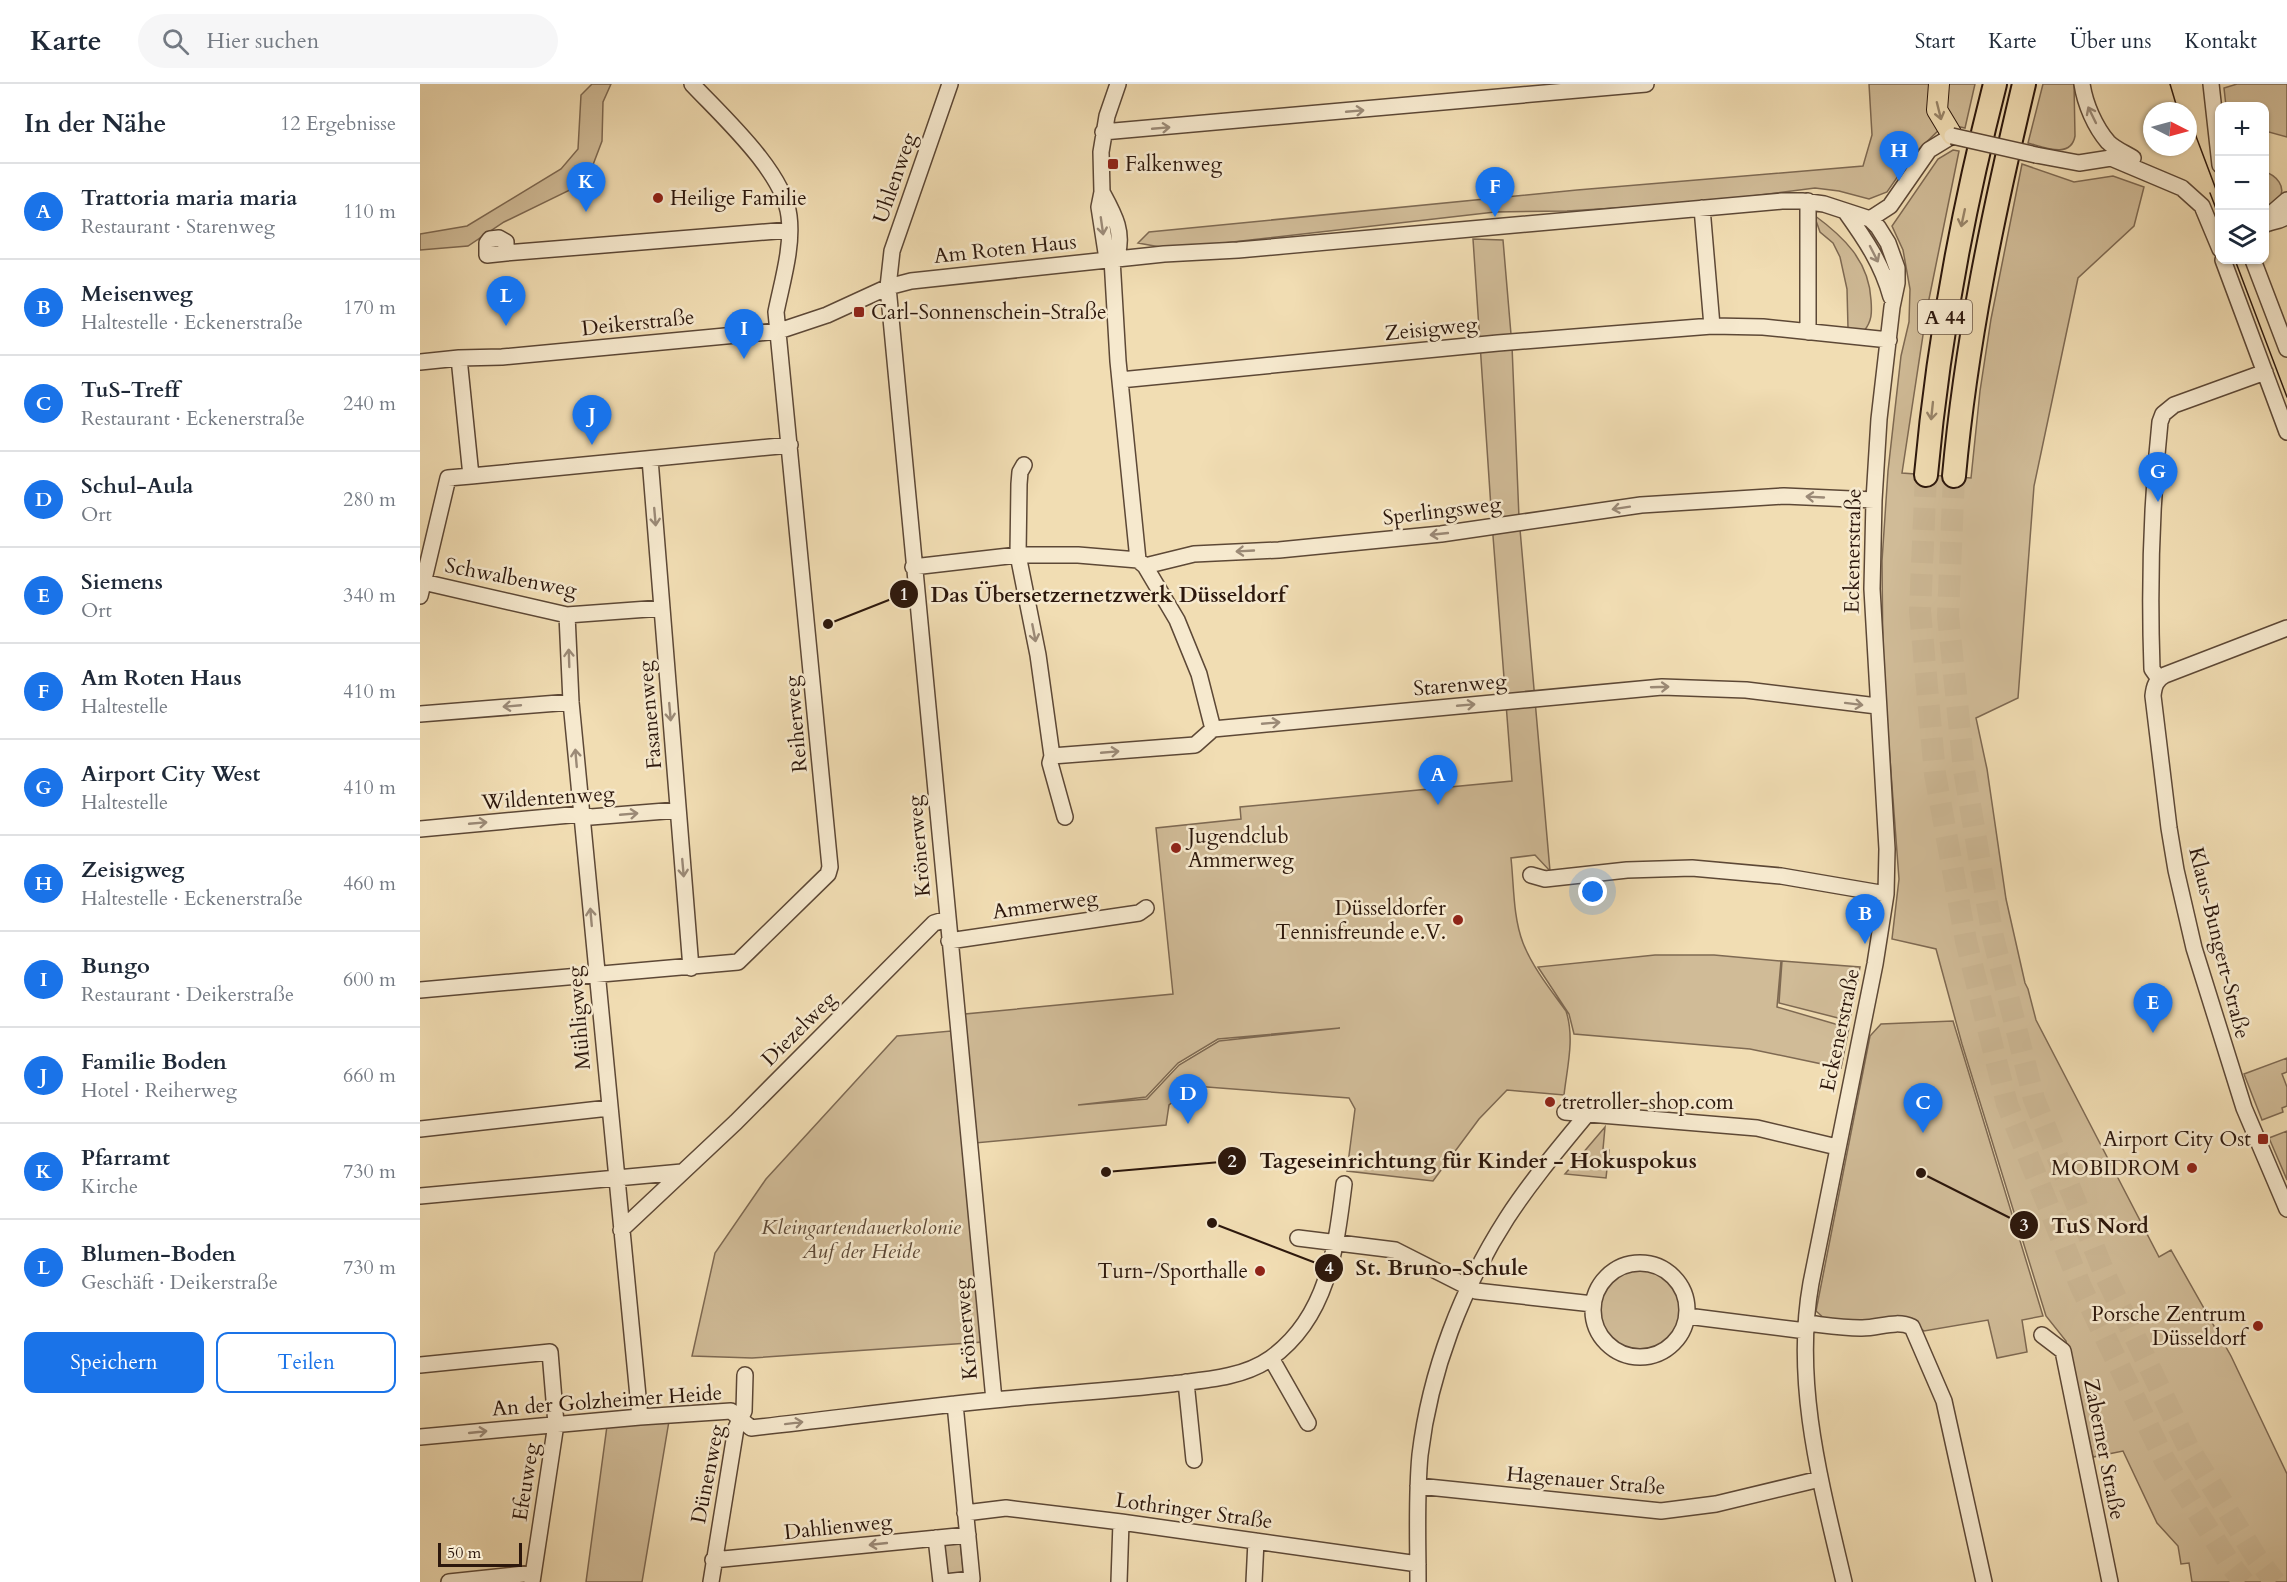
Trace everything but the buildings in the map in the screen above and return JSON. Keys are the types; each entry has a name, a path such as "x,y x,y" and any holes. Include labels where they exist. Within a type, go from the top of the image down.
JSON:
{"highway":[{"name":"A 44","path":"1926,474 1932,406 1949,293 1975,161 1995,84"},
{"name":"A 44","path":"1954,476 1970,340 2024,84"},
{"path":"1999,198 2014,177 2038,84"}],"main road":[{"path":"1939,84 1937,110 1952,136"}],"street":[{"path":"692,84 748,143 769,173 786,204 789,213 789,230 776,312 779,331"},
{"name":"Uhlenweg","path":"888,287 892,251 950,84"},
{"path":"1118,84 1103,132 1100,170 1102,192 1099,207 1112,259 1120,380 1141,563 1177,620 1199,674 1213,729"},
{"path":"1103,132 1646,84"},
{"path":"2082,84 2088,108 2109,143 2145,164 2153,175"},
{"path":"2211,84 2219,156"},
{"path":"1870,219 1890,206 1929,150 1952,136 2070,162 2118,160 2193,195 2202,206 2215,237"},
{"path":"2099,159 2109,143"},
{"path":"1102,192 1111,209 1121,241 1112,259"},
{"path":"2269,220 2272,213 2287,200"},
{"name":"Am Roten Haus","path":"888,287 911,281 1112,259 1238,250 1782,201 1808,201 1870,219"},
{"path":"1808,201 1808,332"},
{"path":"1702,208 1712,326"},
{"name":"Eckenerstraße","path":"1845,211 1869,245 1886,276 1893,302"},
{"path":"2269,224 2279,222 2287,216"},
{"name":"Eckenerstraße","path":"1844,1582 1820,1479 1810,1420 1806,1327 1808,1298 1871,986 1886,894 1887,849 1872,589 1879,419 1897,283 1894,257 1883,234 1870,219"},
{"path":"506,253 789,230"},
{"path":"1121,241 1130,245 1155,248 1164,254"},
{"path":"2224,264 2287,432"},
{"path":"2255,264 2287,349"},
{"name":"Deikerstraße","path":"420,362 502,357 779,331 826,315 888,287"},
{"name":"Krönerweg","path":"888,287 993,1400"},
{"name":"Zeisigweg","path":"1120,380 1486,344 1712,326 1889,340"},
{"name":"Reiherweg","path":"691,968 739,962 828,874 830,867 779,331"},
{"path":"459,358 471,476"},
{"name":"Klaus-Bungert-Straße","path":"2265,372 2174,405 2163,414 2160,422 2152,501 2149,586 2152,669 2159,679 2153,696 2165,805 2176,870 2209,1002 2242,1102 2287,1209"},
{"path":"422,589 448,478 790,446"},
{"name":"Fasanenweg","path":"650,459 691,968"},
{"path":"1024,465 1020,472 1019,484 1018,555 1038,655 1052,756 1050,764 1065,817"},
{"name":"Sperlingsweg","path":"913,567 1018,555 1078,555 1141,563 1194,554 1280,549 1441,534 1641,505 1784,496 1874,500"},
{"name":"Schwalbenweg","path":"422,589 567,615 662,608"},
{"name":"Mühligweg","path":"567,615 571,702 581,814 640,1417"},
{"path":"2159,679 2287,628"},
{"name":"Starenweg","path":"1052,756 1195,745 1213,729 1662,687 1746,690 1877,706"},
{"path":"420,714 571,702"},
{"name":"Wildentenweg","path":"420,828 581,814 591,817 678,810"},
{"path":"1531,875 1545,879 1627,870 1692,868 1781,876 1886,894"},
{"name":"Ammerweg","path":"949,941 1139,913 1146,908"},
{"name":"Diezelweg","path":"621,1230 778,1080 934,923 947,919"},
{"path":"420,990 691,968"},
{"path":"420,1128 609,1108"},
{"path":"1566,1112 1757,1128 1837,1147"},
{"path":"1418,1582 1418,1486 1422,1445 1434,1383 1469,1286 1512,1209 1588,1113"},
{"path":"420,1196 682,1172"},
{"name":"An der Golzheimer Heide","path":"420,1437 731,1411 751,1428 955,1404 1186,1382 1236,1374 1272,1358 1308,1320 1323,1287 1337,1242 1344,1184"},
{"path":"1298,1238 1395,1250 1476,1291 1593,1304"},
{"path":"1646,1263 1672,1276 1682,1287 1687,1301 1687,1316 1680,1335 1666,1350 1654,1356 1634,1357 1615,1351 1605,1342 1597,1330 1593,1317 1593,1304 1606,1278 1618,1269 1632,1264 1646,1263"},
{"path":"1687,1316 1806,1327 1873,1328 1904,1323 1912,1327 1944,1401 1984,1582"},
{"name":"Zaberner Straße","path":"2042,1335 2063,1351 2110,1582"},
{"name":"Efeuweg","path":"420,1365 550,1352 556,1424 532,1577"},
{"path":"1272,1358 1308,1423"},
{"name":"Dünenweg","path":"711,1582 736,1428 744,1411 746,1375"},
{"path":"1186,1382 1194,1460"},
{"path":"936,1538 943,1582 972,1579 955,1404"},
{"name":"Hagenauer Straße","path":"1418,1486 1661,1510 1716,1504 1820,1479"},
{"name":"Lothringer Straße","path":"965,1513 1006,1508 1418,1564"},
{"path":"1119,1582 1121,1522"},
{"name":"Dahlienweg","path":"713,1560 968,1535"},
{"path":"1254,1582 1256,1541"},
{"path":"448,1582 532,1577"}],"green space":[{"path":"592,84 611,84 603,102 602,141 591,170 572,189 504,222 468,246 420,250 420,234 467,226 561,169 578,149 581,95"},
{"path":"1869,84 1975,84 1965,128 1951,125 1940,129 1912,156 1887,192 1869,199 1839,191 1815,188 1696,203 1567,211 1495,212 1171,249 1138,243 1149,232 1577,190 1863,166 1872,135"},
{"path":"2043,84 2074,84 2075,136 2072,143 2063,149 2049,149 2028,143"},
{"path":"2237,84 2287,84 2287,137 2269,132 2269,102 2226,102 2224,88"},
{"path":"1953,150 1959,151 1927,309 1902,473 1971,478 1980,391 1991,319 2022,164 2074,182 2113,176 2144,187 2134,226 2078,278 2034,486 2018,698 1976,718 1987,769 2006,899 2036,1020 2159,1257 2171,1250 2231,1356 2287,1474 2287,1582 2192,1582 2189,1563 2181,1564 2178,1546 2157,1523 2123,1451 2093,1457 2066,1341 2046,1316 1962,1044 1936,949 1892,939 1899,879 1883,666 1882,561 1888,471 1901,356 1909,322 1910,289 1903,250 1892,226 1938,159"},
{"path":"2269,174 2281,186 2278,201 2269,209"},
{"path":"1814,215 1845,241 1865,273 1869,286 1871,309 1870,320 1864,331 1848,328 1847,289 1840,257 1833,243 1820,232"},
{"path":"1473,239 1503,240 1512,346 1519,518 1550,871 1535,855 1511,858 1516,912 1523,943 1537,970 1566,1011 1569,1021 1570,1053 1564,1095 1507,1090 1479,1119 1433,1181 1347,1171 1355,1109 1349,1098 1194,1086 1169,1105 1166,1125 975,1143 965,1014 1173,994 1156,828 1241,819 1240,807 1512,781","holes":["1340,1028 1219,1041 1179,1065 1147,1099 1078,1105 1146,1097 1178,1063 1218,1039"]},
{"path":"1655,955 1714,955 1781,961 1777,1007 1849,1028 1841,1068 1750,1049 1574,1034 1569,1014 1538,967"},
{"path":"1782,961 1860,967 1850,1021 1779,1003"},
{"path":"1953,1021 2043,1316 2022,1320 2027,1352 1997,1358 1988,1320 1924,1331 1905,1319 1873,1323 1825,1319 1816,1311 1870,1036 1881,1024"},
{"name":"Kleingartendauerkolonie Auf der Heide","path":"951,1031 983,1342 752,1358 692,1356 715,1253 766,1179 897,1036"},
{"path":"2287,1058 2287,1072 2282,1074 2287,1087 2287,1106 2282,1108 2283,1112 2262,1120 2244,1074"},
{"path":"1605,1127 1603,1149 1609,1150 1606,1178 1565,1174"},
{"path":"2287,1131 2287,1180 2269,1138"},
{"path":"1641,1268 1657,1271 1671,1280 1680,1294 1683,1310 1680,1326 1671,1340 1657,1349 1641,1352 1625,1349 1611,1340 1602,1326 1599,1310 1602,1294 1611,1280 1625,1271"},
{"path":"669,1421 642,1582 586,1582 607,1426"},
{"path":"960,1541 964,1577 946,1579 942,1543"}],"tunnel":[{"path":"1926,475 1920,611 1935,774 1966,941 2007,1104 2081,1287 2165,1461 2232,1567 2244,1582"},
{"path":"1954,476 1948,616 1964,770 1993,937 2034,1099 2105,1275 2188,1447 2256,1557 2275,1582"}],"tram line":[{"path":"2170,84 2175,102"},
{"path":"2197,139 2215,187"},
{"path":"2210,193 2217,210"},
{"path":"2237,264 2287,397"}],"place":[{"name":"Falkenweg","path":"1113,164"},
{"name":"Zeisigweg","path":"1899,181"},
{"name":"Heilige Familie","path":"658,198"},
{"name":"Pfarramt","path":"586,212"},
{"name":"Am Roten Haus","path":"1495,217"},
{"name":"Carl-Sonnenschein-Straße","path":"859,312"},
{"name":"Blumen-Boden","path":"506,326"},
{"name":"Bungo","path":"744,359"},
{"name":"Familie Boden","path":"592,445"},
{"name":"Airport City West","path":"2158,502"},
{"name":"Das Übersetzernetzwerk Düsseldorf","path":"828,624"},
{"name":"Trattoria maria maria","path":"1438,805"},
{"name":"Jugendclub Ammerweg","path":"1176,848"},
{"name":"Düsseldorfer Tennisfreunde e.V.","path":"1458,920"},
{"name":"Meisenweg","path":"1865,944"},
{"name":"Siemens","path":"2153,1033"},
{"name":"tretroller-shop.com","path":"1550,1102"},
{"name":"Schul-Aula","path":"1188,1124"},
{"name":"TuS-Treff","path":"1923,1133"},
{"name":"Airport City Ost","path":"2263,1139"},
{"name":"MOBIDROM","path":"2192,1168"},
{"name":"Tageseinrichtung für Kinder - Hokuspokus","path":"1106,1172"},
{"name":"TuS Nord","path":"1921,1173"},
{"name":"St. Bruno-Schule","path":"1212,1223"},
{"name":"Turn-/Sporthalle","path":"1260,1271"},
{"name":"Porsche Zentrum Düsseldorf","path":"2258,1326"}]}
